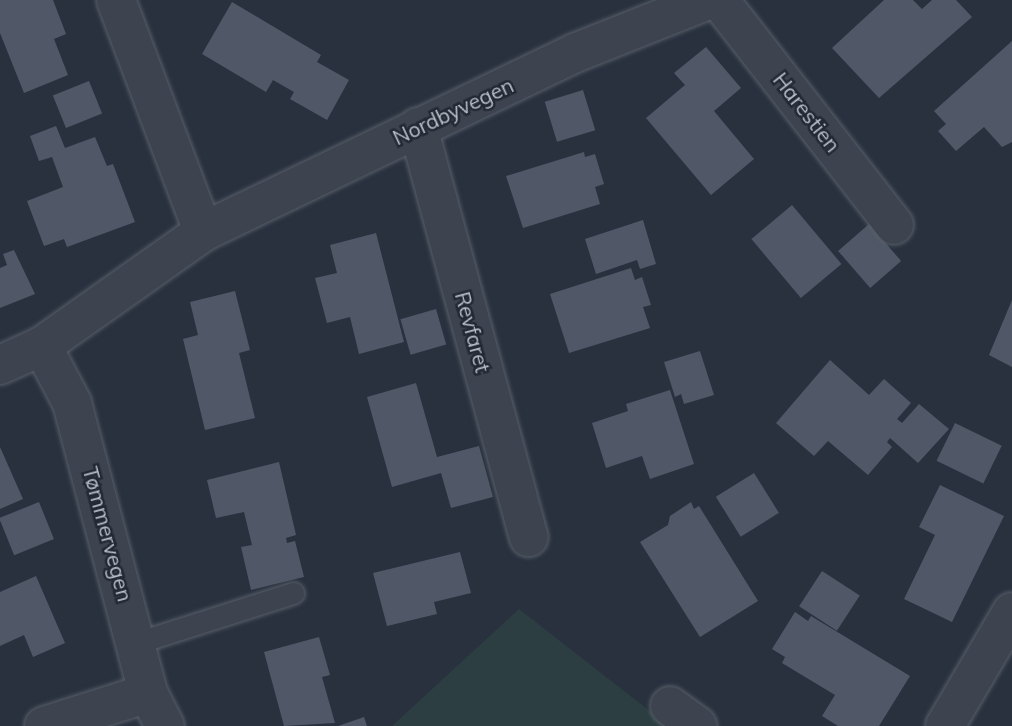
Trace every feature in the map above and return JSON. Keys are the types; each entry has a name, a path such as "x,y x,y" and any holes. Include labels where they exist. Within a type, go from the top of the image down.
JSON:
{"street":[{"path":"116,0 204,232"},
{"name":"Nordbyvegen","path":"0,365 42,346 204,232 575,53 708,0"},
{"name":"Harestien","path":"719,0 894,225"},
{"name":"Revfaret","path":"418,127 529,537"},
{"name":"Tømmervegen","path":"42,346 72,402 156,709"},
{"path":"945,726 1012,612"},
{"path":"44,726 156,709"}],"lane":[{"path":"136,643 293,593"}],"shaded area":[{"path":"519,609 669,726 392,726"}],"building":[{"path":"0,0 53,0 66,34 54,39 68,75 24,93 0,33"},
{"path":"884,0 913,0 922,9 932,0 956,0 972,17 879,98 832,48"},
{"path":"232,2 321,55 317,62 349,80 327,120 290,99 294,92 273,80 266,92 202,54"},
{"path":"1012,41 1012,142 1002,147 984,127 956,151 938,131 946,124 934,111"},
{"path":"706,47 741,88 714,111 754,159 711,195 646,118 685,85 674,73"},
{"path":"89,81 102,113 66,128 53,96"},
{"path":"583,90 595,130 557,142 545,102"},
{"path":"56,126 65,148 95,137 107,166 113,164 135,222 67,247 64,239 44,246 27,201 63,187 52,157 39,161 30,136"},
{"path":"584,152 585,157 595,154 604,184 595,187 600,204 523,228 506,176"},
{"path":"792,205 841,264 801,298 751,239"},
{"path":"643,220 656,264 640,269 637,260 596,274 585,239"},
{"path":"869,224 901,261 870,288 838,251"},
{"path":"376,233 404,342 359,354 350,317 327,323 315,278 337,273 330,245"},
{"path":"14,250 35,294 0,308 0,268 7,265 3,254"},
{"path":"631,268 635,280 642,277 651,305 643,307 650,328 569,353 550,294"},
{"path":"235,291 250,350 239,353 255,418 205,430 183,339 198,335 190,302"},
{"path":"1012,300 1012,367 989,355"},
{"path":"436,309 446,345 411,355 400,319"},
{"path":"700,351 714,395 684,404 681,394 675,397 664,362"},
{"path":"830,360 869,395 884,379 911,403 897,419 902,423 919,404 949,429 918,463 890,438 887,442 892,447 868,475 828,441 814,456 776,423"},
{"path":"416,383 437,457 479,446 493,497 451,508 441,473 392,487 367,397"},
{"path":"670,390 694,464 650,479 642,456 606,468 592,423 628,411 626,404"},
{"path":"955,423 1002,446 983,484 937,461"},
{"path":"0,447 23,499 0,509"},
{"path":"279,462 296,535 286,538 287,543 295,541 304,577 251,590 241,547 252,545 244,512 216,518 207,480"},
{"path":"754,473 779,513 741,537 716,497"},
{"path":"940,485 1004,516 952,622 904,599 935,535 919,527"},
{"path":"39,502 54,539 14,555 0,518"},
{"path":"691,502 694,509 699,506 758,601 700,637 640,542 668,525 670,516"},
{"path":"460,552 471,593 434,602 437,614 387,626 373,573"},
{"path":"822,571 860,596 837,631 799,606"},
{"path":"36,576 65,643 33,657 24,635 0,646 0,592"},
{"path":"795,612 808,621 811,616 910,676 879,726 838,726 822,716 835,695 782,663 785,657 772,649"},
{"path":"319,637 330,675 322,677 335,723 284,726 264,652"},
{"path":"364,717 367,726 338,726"}]}
